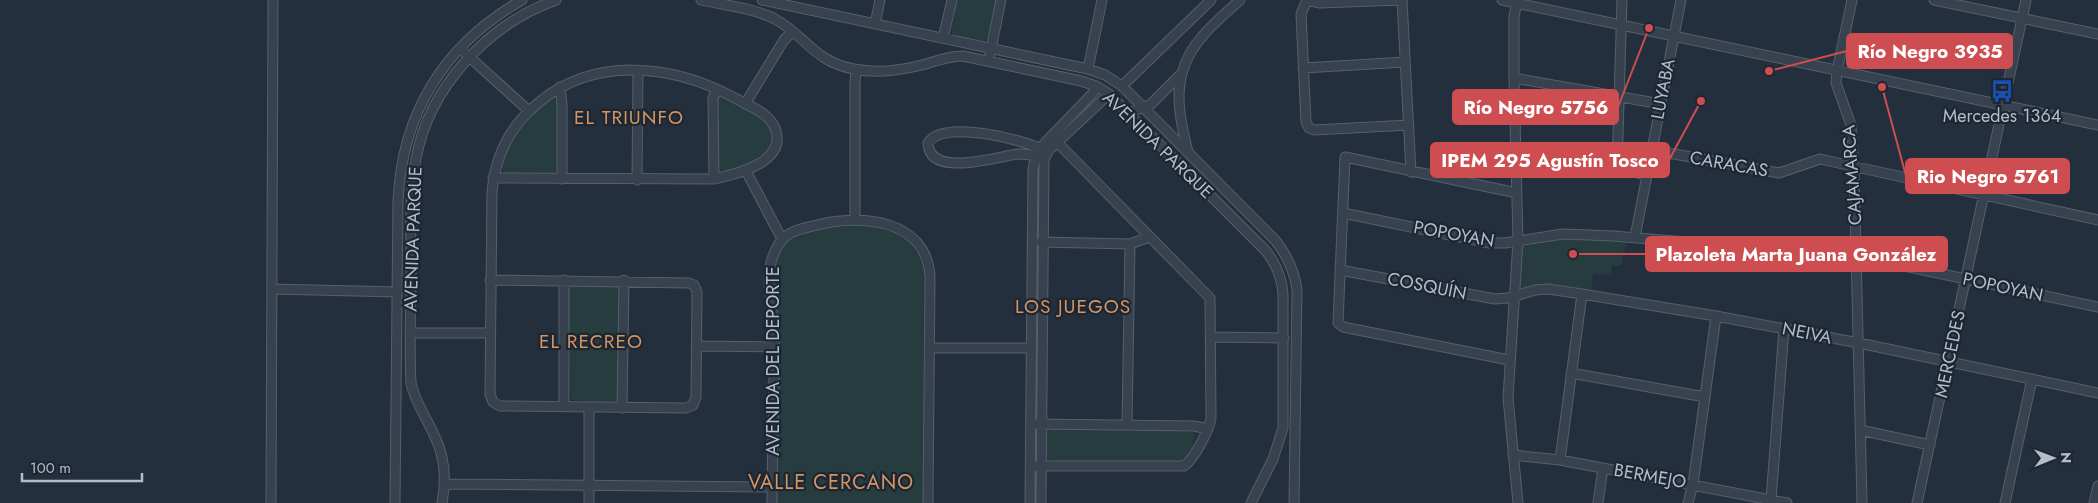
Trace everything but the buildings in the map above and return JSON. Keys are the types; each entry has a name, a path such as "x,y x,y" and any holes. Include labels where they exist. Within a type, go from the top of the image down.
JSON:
{"street":[{"path":"271,503 274,0"},
{"name":"AVENIDA PARQUE","path":"395,503 398,200 403,155 417,112 428,90 448,61 492,19 522,0"},
{"name":"AVENIDA PARQUE","path":"442,503 444,484 442,457 413,392 410,333 412,188 416,156 430,116 438,100 470,56 492,36 520,16 556,0"},
{"name":"AVENIDA PARQUE","path":"701,0 757,12 774,18 824,58 843,67 856,70 895,71 957,56 989,61 1096,86 1109,94 1272,258 1282,285 1284,338 1283,420 1281,435 1273,459 1251,503"},
{"path":"757,12 761,0"},
{"name":"AVENIDA PARQUE","path":"761,0 809,5 876,24 1088,69 1105,75 1122,86 1276,240 1295,276 1297,289 1294,503"},
{"path":"876,24 880,0"},
{"path":"943,38 952,0"},
{"path":"989,61 1001,0"},
{"path":"1088,69 1102,0"},
{"path":"1122,86 1211,0"},
{"path":"1189,154 1178,107 1179,83 1190,54 1202,36 1240,0"},
{"path":"1409,125 1314,130 1309,128 1306,122 1301,14 1307,0 1319,4 1402,0 1409,125 1411,172"},
{"path":"1502,0 2098,125"},
{"path":"1617,169 1622,0"},
{"name":"LUYABA","path":"1635,237 1680,0"},
{"name":"CAJAMARCA","path":"1852,0 1836,83 1852,124 1860,343 1862,503"},
{"path":"1936,0 2098,34"},
{"name":"MERCEDES","path":"1917,503 2026,0"},
{"path":"1517,3 1514,16 1514,78 1518,241 1510,360 1509,421 1518,503"},
{"path":"745,104 784,40 792,32"},
{"path":"460,48 528,111"},
{"path":"1303,68 1405,62"},
{"path":"490,280 624,280 684,282 694,285 697,292 696,397 693,406 686,408 622,408 500,406 493,402 490,394 490,280 493,178 496,164 504,144 519,120 528,111 560,87 600,72 638,70 680,76 717,90 769,119 774,126 777,137 774,150 757,165 746,171 714,180 493,178"},
{"path":"637,180 638,70"},
{"path":"855,220 856,70"},
{"path":"1129,113 1144,108 1160,96 1184,70"},
{"path":"1514,78 1661,104"},
{"path":"1030,503 1033,169 1042,154 1093,93 1096,86"},
{"path":"560,87 562,105 562,179"},
{"path":"714,180 713,98 717,90"},
{"path":"1054,140 1109,94"},
{"path":"966,131 994,136 1042,154 1016,155 971,163 954,163 936,158 930,152 928,143 937,135 966,131"},
{"path":"1031,466 1184,466 1190,461 1208,429 1211,418 1210,298 1054,140"},
{"path":"1516,147 1594,166 1646,175"},
{"name":"CARACAS","path":"1652,150 1779,173 1820,159 2098,220"},
{"path":"1041,503 1044,242 1042,154"},
{"path":"1510,360 1343,327 1338,323 1345,157 1518,193"},
{"path":"1193,178 1203,168"},
{"path":"746,171 782,239 806,227 855,220 883,224 906,233 913,238 924,252 930,277 928,503"},
{"name":"POPOYAN","path":"1343,213 1489,243 1518,241 1562,234 1635,237 1857,256 2098,307"},
{"path":"1033,242 1130,244 1149,237"},
{"name":"AVENIDA DEL DEPORTE","path":"772,503 774,347 769,272 774,255 782,239"},
{"path":"1128,425 1130,244"},
{"name":"COSQUÍN","path":"1340,270 1495,299 1508,298 1515,295"},
{"path":"564,280 564,407"},
{"path":"622,408 624,280"},
{"path":"272,289 398,292"},
{"name":"NEIVA","path":"1515,295 1548,289 1716,316 1860,343 2098,393"},
{"path":"1560,460 1582,294"},
{"path":"1688,503 1693,484 1716,316"},
{"path":"1771,500 1784,328"},
{"path":"410,333 490,333"},
{"path":"1211,337 1284,338"},
{"path":"696,346 774,347"},
{"path":"930,348 1031,348"},
{"path":"1571,373 1705,397"},
{"path":"2005,503 2032,380"},
{"path":"396,391 413,392"},
{"path":"589,407 589,503"},
{"path":"1031,424 1194,426 1208,429"},
{"path":"1860,430 1930,445"},
{"name":"BERMEJO","path":"1513,454 1560,460 1787,503"},
{"path":"1598,503 1603,468"},
{"path":"444,484 772,487"},
{"path":"2094,503 2098,486"}],"green space":[{"path":"957,0 996,0 989,38 983,41 954,37 951,34"},
{"path":"721,97 747,109 763,121 771,136 770,145 761,156 724,172 717,167 716,102"},
{"path":"551,99 555,100 558,108 558,167 552,175 505,173 502,170 502,161 511,140 526,119 543,103"},
{"path":"849,224 886,230 897,234 914,248 924,272 923,503 774,503 771,280 776,257 781,248 797,235 818,229"},
{"path":"1573,238 1627,241 1621,266 1612,265 1611,275 1593,274 1591,290 1547,285 1521,291 1523,244"},
{"path":"572,286 614,286 618,287 620,291 618,398 614,403 571,400 568,290"},
{"path":"1053,429 1191,431 1195,434 1190,450 1180,462 1054,461 1048,460 1046,456 1046,433"}],"place":[{"name":"Río Negro 5756","path":"1649,28"},
{"name":"Río Negro 3935","path":"1769,71"},
{"name":"Rio Negro 5761","path":"1882,87"},
{"name":"Mercedes 1364","path":"2002,91"},
{"name":"IPEM 295 Agustín Tosco","path":"1701,101"},
{"name":"Plazoleta Marta Juana González","path":"1573,254"}],"district":[{"name":"EL TRIUNFO","path":"629,117"},
{"name":"LOS JUEGOS","path":"1073,306"},
{"name":"EL RECREO","path":"591,341"},
{"name":"VALLE CERCANO","path":"831,482"}]}
